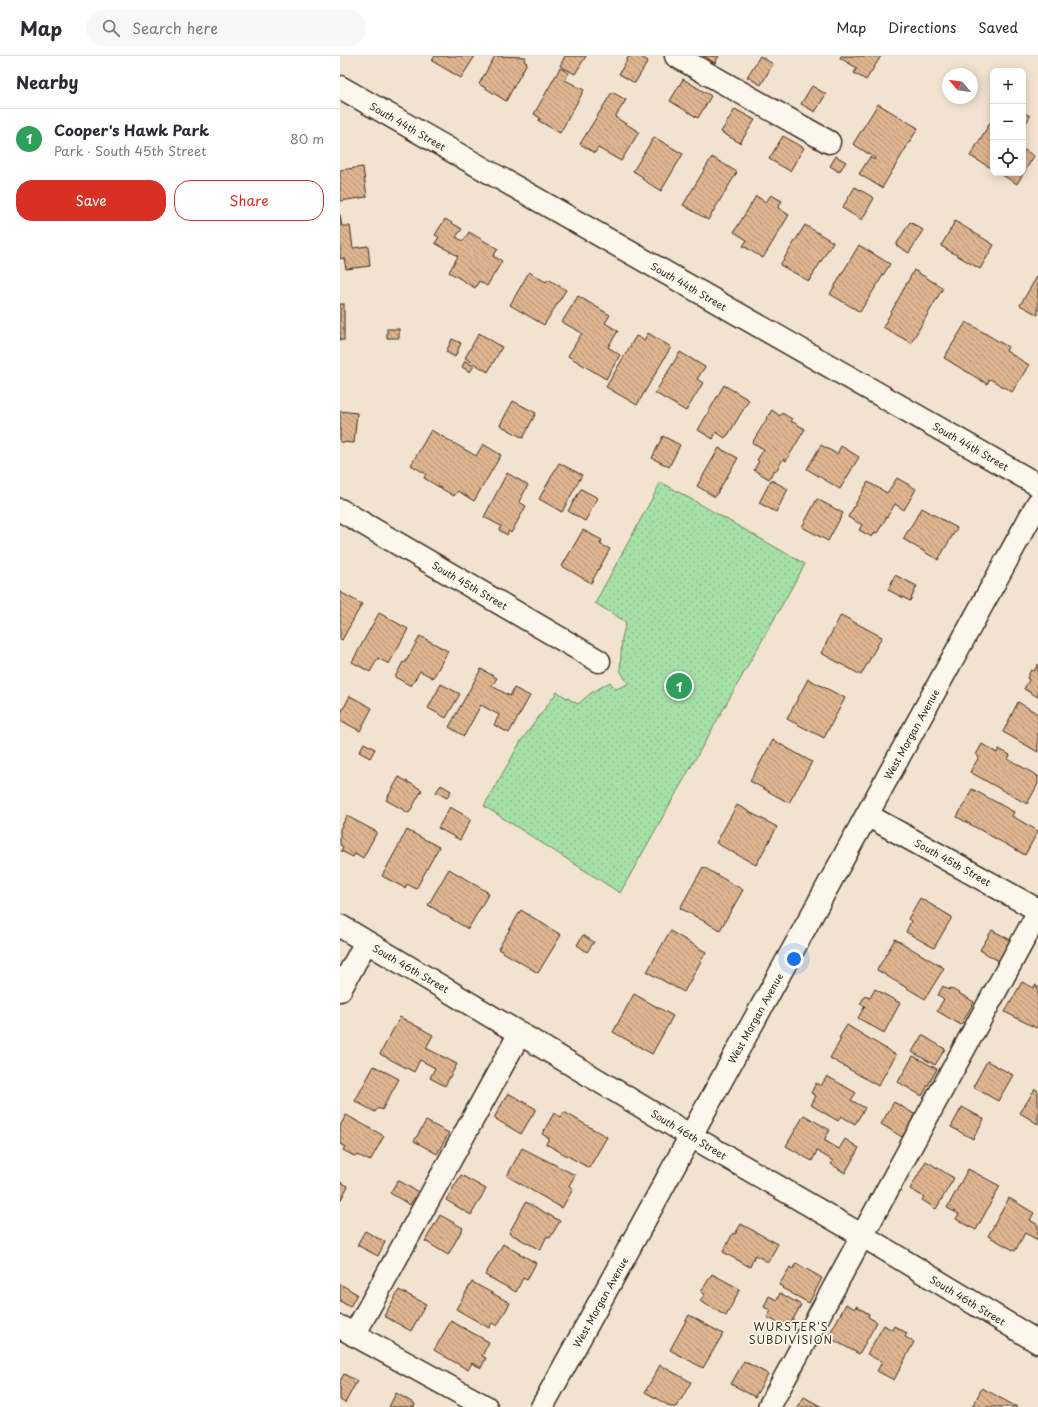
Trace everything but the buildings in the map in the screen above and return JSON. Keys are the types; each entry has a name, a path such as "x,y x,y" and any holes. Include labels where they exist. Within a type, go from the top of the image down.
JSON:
{"street":[{"path":"676,56 829,142"},
{"name":"South 44th Street","path":"340,87 1038,485"},
{"name":"West Morgan Avenue","path":"542,1407 1038,503"},
{"name":"South 45th Street","path":"340,510 599,661"},
{"name":"South 45th Street","path":"867,815 1038,912"},
{"path":"769,1407 1038,912"},
{"name":"South 46th Street","path":"340,926 691,1136 863,1236 1038,1342"},
{"path":"340,990 366,942"},
{"path":"486,1407 347,1331 520,1033"}],"green space":[{"path":"661,482 805,564 620,893 484,806 521,741 557,692 578,704 591,693 610,682 616,689 628,684 620,670 622,638 626,622 595,603"}],"place":[{"name":"Cooper's Hawk Park","path":"679,686"}],"district":[{"name":"WURSTER'S SUBDIVISION","path":"791,1332"}]}
